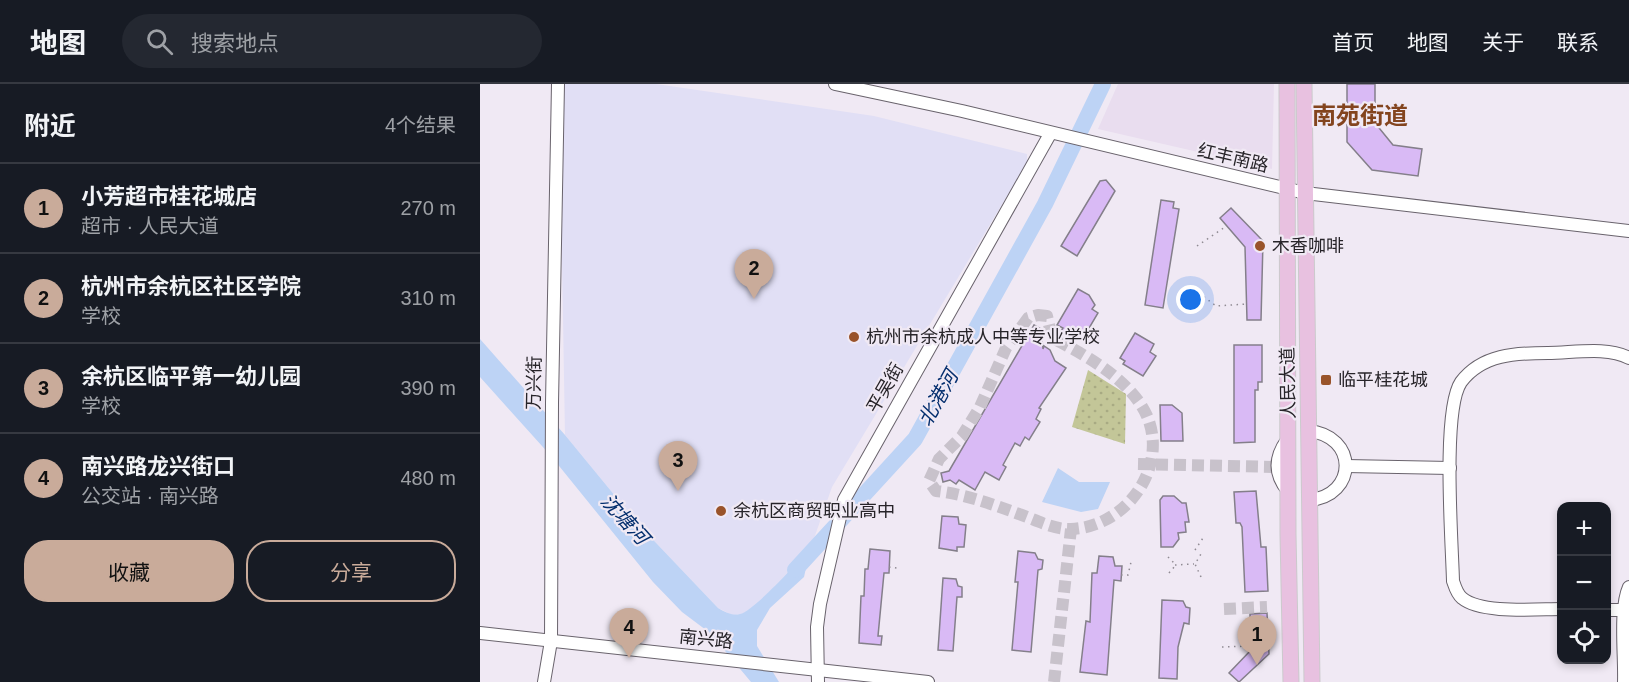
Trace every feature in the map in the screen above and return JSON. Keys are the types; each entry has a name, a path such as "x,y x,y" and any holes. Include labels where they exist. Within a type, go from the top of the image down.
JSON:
{"main road":[{"name":"人民大道","path":"1287,84 1291,682"},
{"name":"人民大道","path":"1304,84 1312,682"}],"street":[{"name":"万兴街","path":"544,682 551,641 551,474 558,84"},
{"name":"红丰南路","path":"835,84 962,111 1305,193 1629,231"},
{"name":"平吴街","path":"818,676 817,627 830,558 850,484 1051,134"},
{"path":"1557,609 1488,608 1475,605 1460,597 1453,581 1450,468 1456,392 1466,377 1480,365 1516,353 1608,352 1629,358"},
{"path":"1308,431 1330,437 1339,445 1346,466 1338,487 1330,495 1309,500"},
{"path":"1287,441 1281,450 1277,466 1281,483 1288,491"},
{"path":"1346,466 1450,468"},
{"path":"1624,682 1627,636 1623,610 1629,587"},
{"path":"1611,610 1623,610"},
{"name":"南兴路","path":"480,633 772,664 818,676 928,682"}],"path":[{"path":"1197,246 1225,227"},
{"path":"1199,293 1216,306 1247,304"},
{"path":"1195,550 1205,535"},
{"path":"1195,564 1201,554"},
{"path":"1168,557 1175,565"},
{"path":"1121,575 1128,575 1131,562"},
{"path":"1175,565 1195,564"},
{"path":"1195,564 1201,578"},
{"path":"1169,573 1175,565"},
{"path":"889,567 897,568"},
{"path":"1222,647 1251,646"}],"shaded area":[{"path":"559,84 656,84 874,116 1027,154 1027,163 832,487 810,550 758,603 743,614 732,615 718,608 639,525 565,435"},
{"path":"1118,84 1274,84 1272,169 1098,129"}],"green space":[{"path":"1088,370 1126,394 1125,444 1072,427"}],"water":[{"name":"沈塘河","path":"480,339 565,435 639,525 718,608 734,614 746,611 765,596 810,550 804,577 770,608 757,630 757,646 779,682 751,682 710,633 682,612 653,582 551,456 480,377"},
{"path":"1058,468 1079,482 1110,482 1098,509 1081,512 1042,502"}],"building":[{"path":"1347,84 1375,84 1375,123 1393,145 1422,149 1418,176 1372,170 1347,142"},
{"path":"1106,180 1115,191 1077,256 1061,246 1100,181"},
{"path":"1161,200 1174,202 1173,208 1179,209 1163,308 1145,305"},
{"path":"1231,208 1263,241 1261,320 1247,320 1245,247 1220,218"},
{"path":"1078,289 1089,295 1095,305 1092,309 1098,313 1085,335 1079,331 1075,339 1061,331 1063,328 1057,325"},
{"path":"1034,325 1041,329 1043,349 1044,346 1050,350 1055,361 1066,368 1039,408 1041,409 1036,419 1040,422 1029,440 1025,437 1020,446 1015,443 1003,465 1006,467 999,480 985,472 975,490 959,480 956,484 950,480 943,482 941,473 949,471"},
{"path":"1135,333 1154,344 1150,352 1156,356 1143,376 1123,364 1125,361 1120,358"},
{"path":"1234,345 1262,345 1262,382 1258,382 1258,390 1255,390 1255,442 1234,443"},
{"path":"1160,405 1172,405 1182,413 1183,441 1161,441"},
{"path":"1256,491 1261,547 1266,547 1268,591 1245,592 1242,527 1240,523 1236,523 1234,492"},
{"path":"1163,496 1174,496 1182,503 1186,503 1189,522 1185,522 1186,532 1178,533 1179,539 1173,547 1161,547 1160,500"},
{"path":"942,516 958,517 959,524 966,525 964,547 957,547 957,551 939,548"},
{"path":"870,549 890,551 889,573 884,573 878,636 882,636 881,645 859,643 861,596 864,596 865,569 868,569"},
{"path":"1018,551 1035,553 1038,559 1043,560 1042,569 1038,570 1031,652 1012,650 1018,582 1015,582"},
{"path":"1099,556 1113,557 1115,566 1122,566 1121,581 1114,580 1107,675 1080,672 1086,621 1090,622 1092,573 1097,573"},
{"path":"943,578 956,579 958,586 962,587 962,597 957,597 953,651 938,650"},
{"path":"1162,600 1183,601 1186,607 1190,608 1189,624 1184,623 1178,647 1177,679 1159,678"},
{"path":"1267,613 1269,654 1239,682 1229,673 1251,650 1250,614"}],"waterway":[{"name":"北港河","path":"795,570 915,439 1045,204 1103,84"}],"tunnel":[{"path":"1038,315 1047,316 1050,329 1058,341 1096,363 1131,392 1147,416 1152,436 1152,455 1147,474 1138,491 1125,506 1109,518 1091,526 1071,529 1051,526 978,500 936,491 929,481 939,459 962,436 980,407 1006,348 1028,318 1038,315"},
{"path":"1138,464 1277,467"},
{"path":"1054,682 1071,529"},
{"path":"1224,609 1267,607"}],"place":[{"name":"木香咖啡","path":"1260,246"},
{"name":"杭州市余杭区社区学院","path":"754,299"},
{"name":"杭州市余杭成人中等专业学校","path":"854,337"},
{"name":"临平桂花城","path":"1326,380"},
{"name":"余杭区临平第一幼儿园","path":"678,491"},
{"name":"余杭区商贸职业高中","path":"721,511"},
{"name":"南兴路龙兴街口","path":"629,658"},
{"name":"小芳超市桂花城店","path":"1257,665"}],"district":[{"name":"南苑街道","path":"1360,115"}]}
